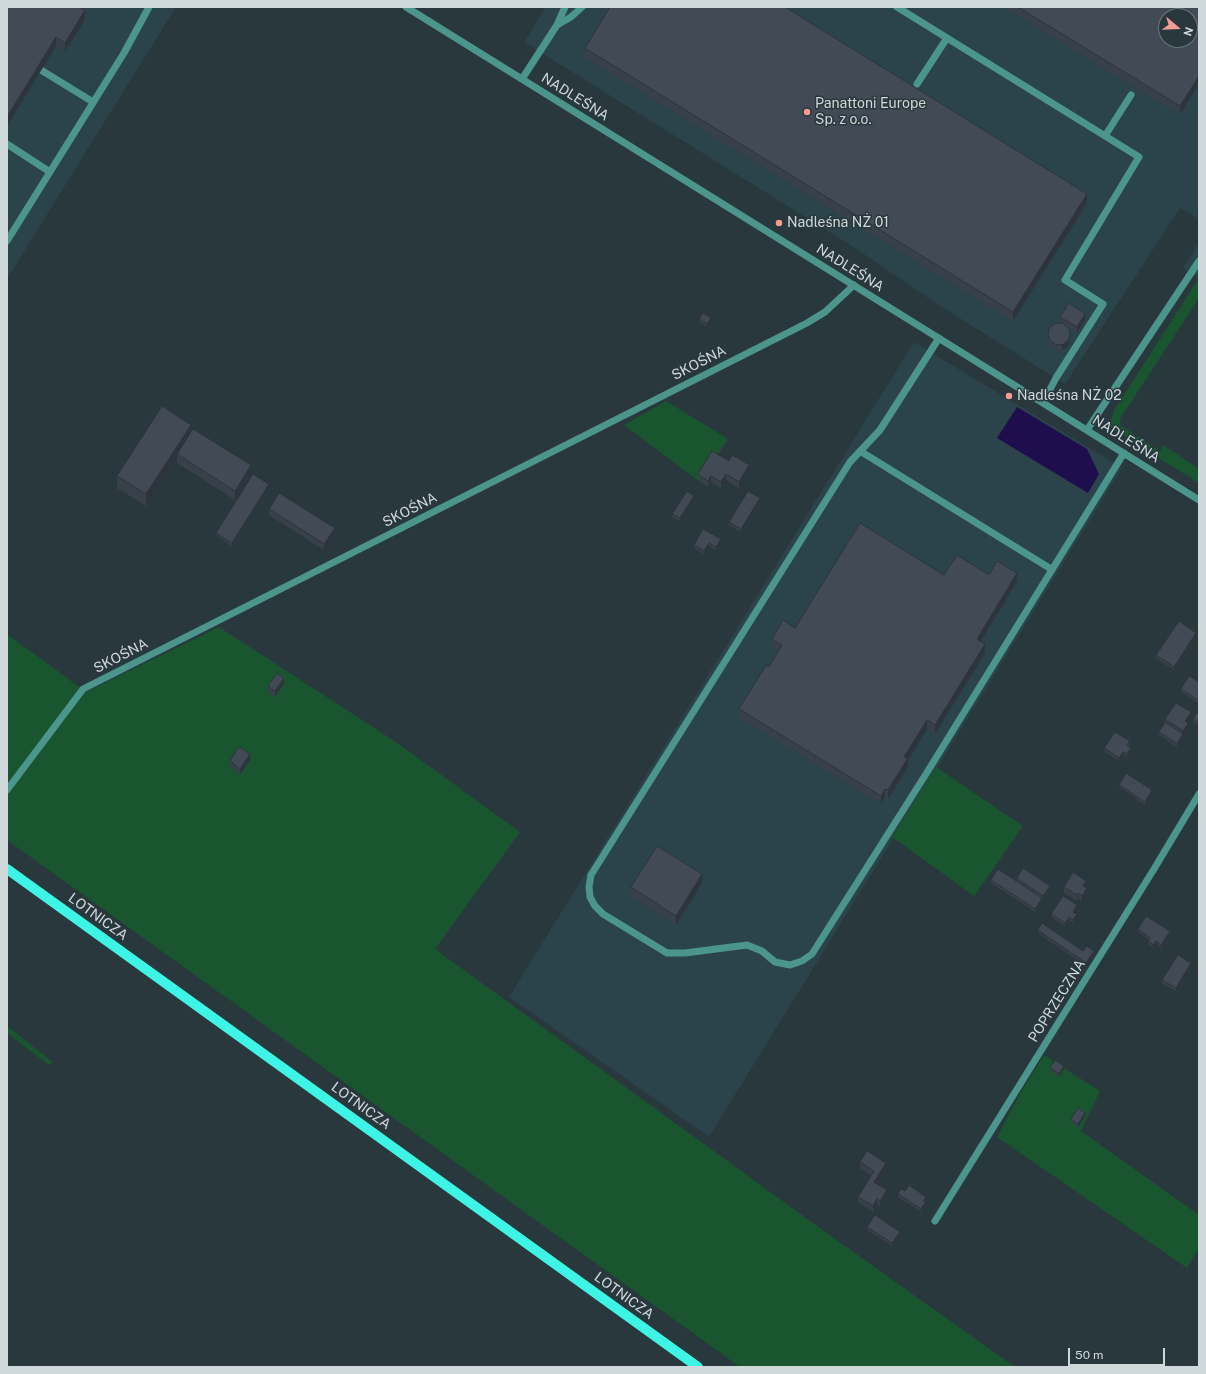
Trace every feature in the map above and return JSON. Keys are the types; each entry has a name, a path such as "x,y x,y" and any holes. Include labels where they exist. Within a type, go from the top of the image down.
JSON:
{"main road":[{"name":"LOTNICZA","path":"7,869 698,1367"}],"street":[{"path":"7,241 124,53 149,7"},
{"name":"NADLEŚNA","path":"406,7 1199,500"},
{"path":"522,79 557,25 565,7"},
{"path":"557,25 582,7"},
{"path":"897,7 1139,157 1065,280 1103,304 1056,378 1043,403"},
{"path":"917,84 947,38"},
{"path":"41,70 93,102"},
{"path":"1106,136 1131,95"},
{"path":"7,144 50,172"},
{"path":"1087,430 1198,262"},
{"name":"SKOŚNA","path":"7,790 83,689 807,324 825,312 854,285"},
{"path":"938,338 880,430 850,462 592,875 589,887 590,897 595,906 603,914 667,953 685,953 747,945 762,951 775,962 790,965 802,961 812,954 926,774 1051,569 1124,453"},
{"path":"860,451 1051,569"},
{"name":"POPRZECZNA","path":"935,1221 1199,794"}],"shaded area":[{"path":"7,7 176,7 7,279"},
{"path":"546,7 1199,7 1199,219 1180,208 1065,384 934,302 855,248 524,42"},
{"path":"1199,242 1199,278 1183,268"},
{"path":"914,342 1122,468 709,1137 509,997"},
{"path":"1017,407 1087,449 1099,474 1088,493 997,438"}],"green space":[{"path":"1199,278 1199,298 1120,419 1120,425 1160,451 1163,445 1199,469 1199,483 1157,457 1158,456 1151,451 1150,452 1111,428 1111,423 1113,412"},
{"path":"666,401 728,439 700,482 624,425"},
{"path":"219,627 396,742 520,832 435,949 831,1236 1015,1367 740,1367 7,840 7,634 86,692"},
{"path":"936,767 1023,826 974,896 892,837"},
{"path":"7,1026 53,1062 49,1065 7,1033"},
{"path":"1044,1055 1100,1091 1081,1131 1199,1215 1199,1248 1187,1268 997,1137 1021,1092"}],"building":[{"path":"7,7 79,7 85,10 65,43 56,37 7,117"},
{"name":"Panattoni Europe Sp. z o.o.","path":"610,7 785,7 1087,194 1013,312 585,48"},
{"path":"1018,7 1199,7 1199,76 1180,106"},
{"path":"1069,303 1085,314 1077,327 1060,317"},
{"path":"703,313 711,318 707,324 699,319"},
{"path":"1059,323 1063,324 1069,330 1069,338 1063,344 1059,345 1055,344 1049,338 1048,334 1049,330 1055,324"},
{"path":"162,406 191,425 146,494 117,476"},
{"path":"193,429 251,465 235,491 177,454"},
{"path":"712,451 729,461 732,455 749,465 739,482 726,474 721,482 711,476 708,481 698,474"},
{"path":"253,474 269,484 232,543 216,533"},
{"path":"687,491 694,496 680,518 672,514"},
{"path":"748,491 760,498 741,529 729,522"},
{"path":"279,493 335,528 324,544 269,509"},
{"path":"860,523 944,575 957,555 989,575 997,561 1017,573 977,639 985,644 935,725 927,720 904,757 908,758 888,790 885,789 881,796 739,709 766,665 769,667 782,645 772,639 783,620 795,628"},
{"path":"703,529 721,539 716,547 709,543 704,551 694,545"},
{"path":"1179,621 1196,633 1174,667 1156,655"},
{"path":"277,673 284,678 275,691 268,686"},
{"path":"1189,676 1199,682 1199,701 1181,689"},
{"path":"1176,703 1191,712 1185,721 1188,724 1183,731 1165,719"},
{"path":"1199,710 1199,722 1193,719"},
{"path":"1165,722 1183,734 1177,744 1159,732"},
{"path":"1115,732 1130,741 1127,745 1131,748 1127,754 1123,752 1119,758 1104,748"},
{"path":"239,747 250,754 240,769 230,761"},
{"path":"1126,773 1152,790 1145,802 1119,785"},
{"path":"657,846 702,874 676,916 631,887"},
{"path":"1023,868 1050,886 1043,896 1017,878"},
{"path":"998,869 1042,898 1035,909 991,880"},
{"path":"1073,872 1086,881 1083,886 1087,888 1082,896 1078,893 1077,895 1064,887"},
{"path":"1063,896 1077,905 1073,912 1077,914 1073,920 1069,917 1065,923 1051,914"},
{"path":"1146,916 1170,931 1161,945 1156,941 1153,945 1148,941 1150,938 1138,929"},
{"path":"1042,923 1083,951 1087,946 1094,951 1086,963 1038,930"},
{"path":"1178,955 1191,963 1176,988 1162,980"},
{"path":"1055,1060 1064,1066 1059,1074 1050,1067"},
{"path":"1078,1108 1085,1113 1078,1124 1071,1119"},
{"path":"867,1151 886,1163 874,1182 887,1190 880,1201 877,1199 873,1206 858,1197 874,1171 860,1162"},
{"path":"909,1185 926,1197 923,1201 926,1202 921,1209 898,1194 901,1189 905,1191"},
{"path":"875,1215 900,1232 892,1243 867,1227"}],"place":[{"name":"Panattoni Europe Sp. z o.o.","path":"807,112"},
{"name":"Nadleśna NŻ 01","path":"779,223"},
{"name":"Nadleśna NŻ 02","path":"1009,396"}]}
